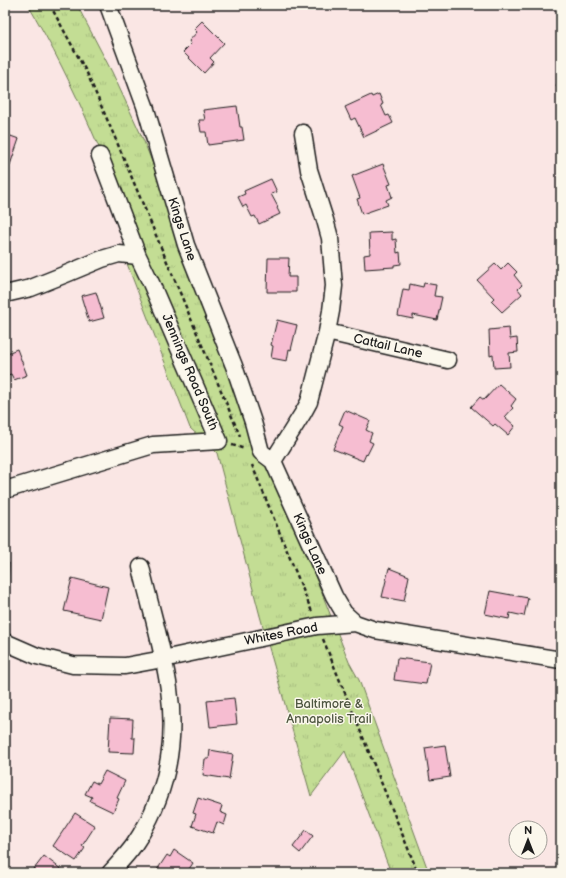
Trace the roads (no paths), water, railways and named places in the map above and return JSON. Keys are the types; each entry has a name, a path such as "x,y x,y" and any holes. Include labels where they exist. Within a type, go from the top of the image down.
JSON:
{"street":[{"name":"Kings Lane","path":"108,5 145,106 186,245 234,366 253,422 262,459 334,596 344,613 355,623"},
{"path":"262,459 303,413 309,402 331,311 334,286 330,238 309,170 303,134"},
{"name":"Jennings Road South","path":"5,490 153,445 220,441 138,256 100,156"},
{"path":"5,294 31,288 102,259 119,254 138,256"},
{"name":"Cattail Lane","path":"327,332 448,360"},
{"path":"110,873 133,846 148,822 161,791 168,764 172,737 169,689 141,567"},
{"name":"Whites Road","path":"5,642 37,656 73,666 125,666 317,626 355,623 375,630 561,660"}],"park label":[{"name":"Baltimore & Annapolis Trail","path":"329,712"}]}
